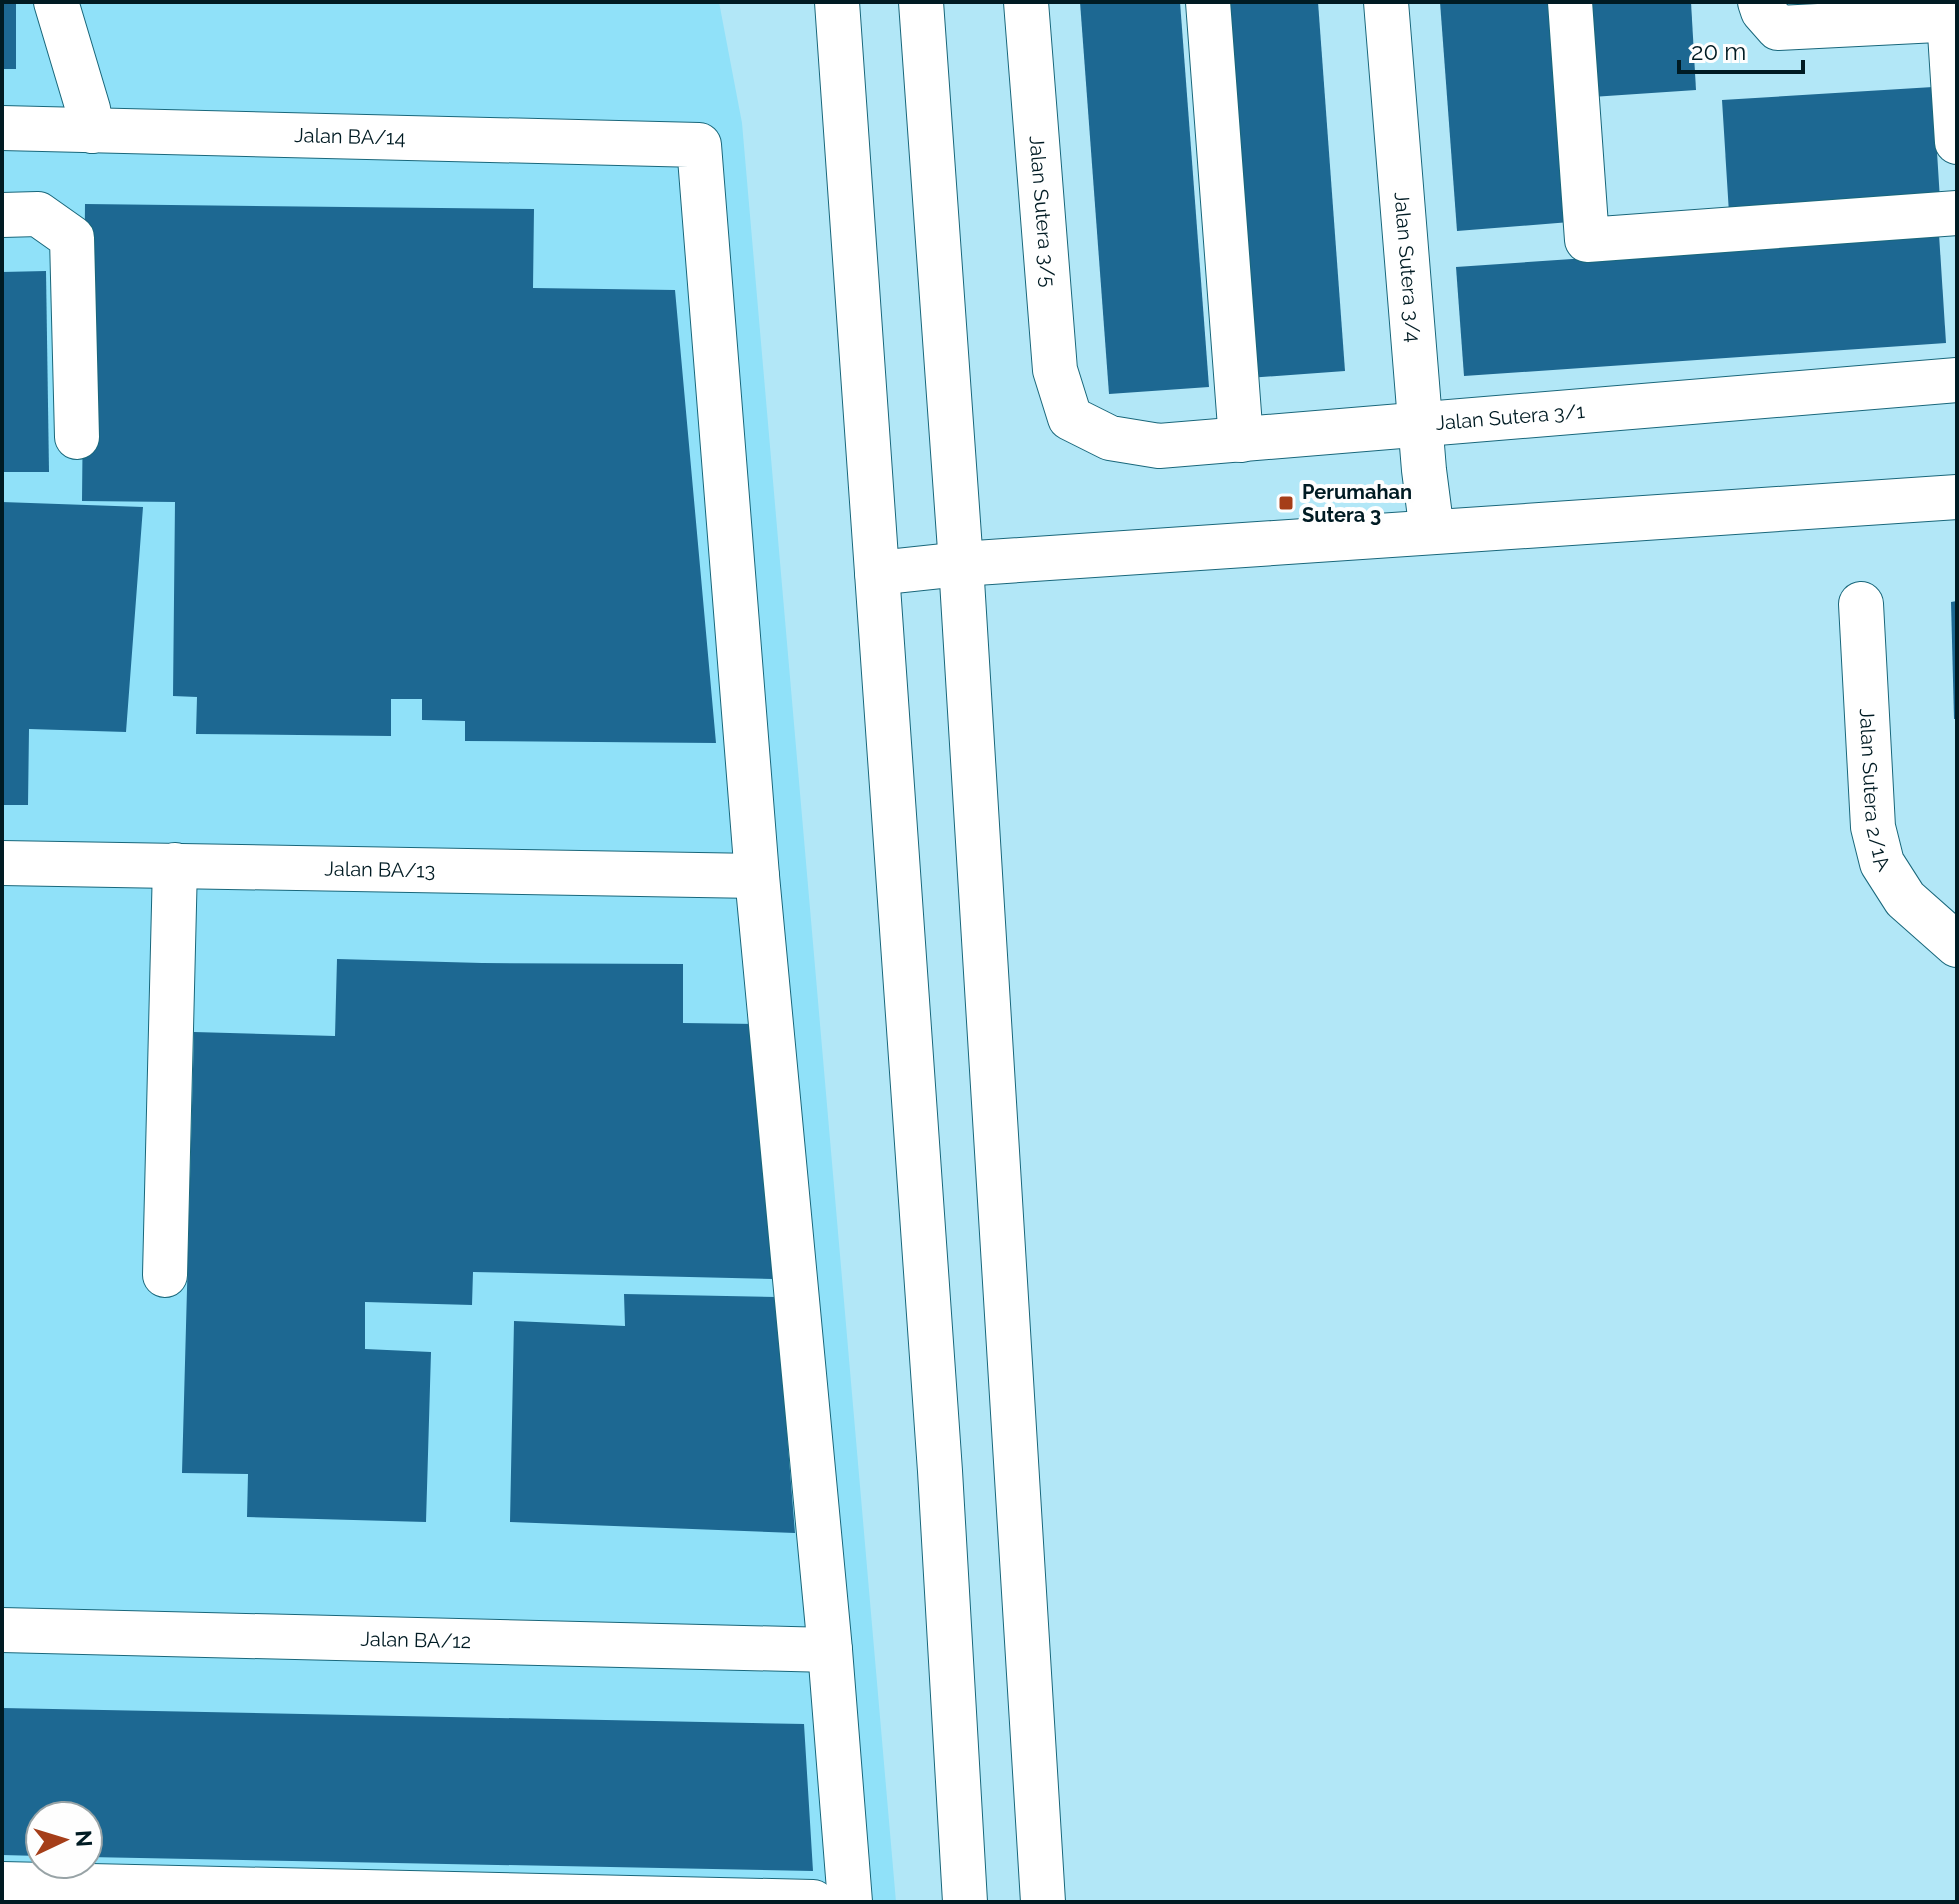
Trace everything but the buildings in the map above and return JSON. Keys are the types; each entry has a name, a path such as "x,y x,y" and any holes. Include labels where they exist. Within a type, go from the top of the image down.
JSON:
{"street":[{"path":"56,2 92,131"},
{"path":"837,2 939,1455 965,1902"},
{"path":"921,2 961,564 1043,1902"},
{"name":"Jalan Sutera 3/5","path":"1026,2 1055,370 1070,418"},
{"path":"1208,2 1241,440"},
{"name":"Jalan Sutera 3/4","path":"1386,2 1432,532"},
{"path":"1570,2 1587,240 1957,213"},
{"path":"1769,15 1952,13 1957,142"},
{"name":"Jalan BA/14","path":"2,128 699,145 757,876"},
{"path":"2,215 38,214 72,238 77,437"},
{"name":"Jalan Sutera 3/1","path":"1070,418 1110,438 1159,446 1957,380"},
{"path":"877,573 961,564 1957,497"},
{"name":"Jalan Sutera 2/1A","path":"1861,604 1873,827 1882,863 1905,899 1957,945"},
{"name":"Jalan BA/13","path":"2,863 757,876"},
{"path":"165,1275 175,865"},
{"path":"757,876 830,1650 850,1902"},
{"name":"Jalan BA/12","path":"2,1630 830,1650"},
{"path":"2,1884 813,1902"}],"shaded area":[{"path":"2,2 719,2 742,123 896,1902 2,1902"}],"place":[{"name":"Perumahan Sutera 3","path":"1286,503"}]}
